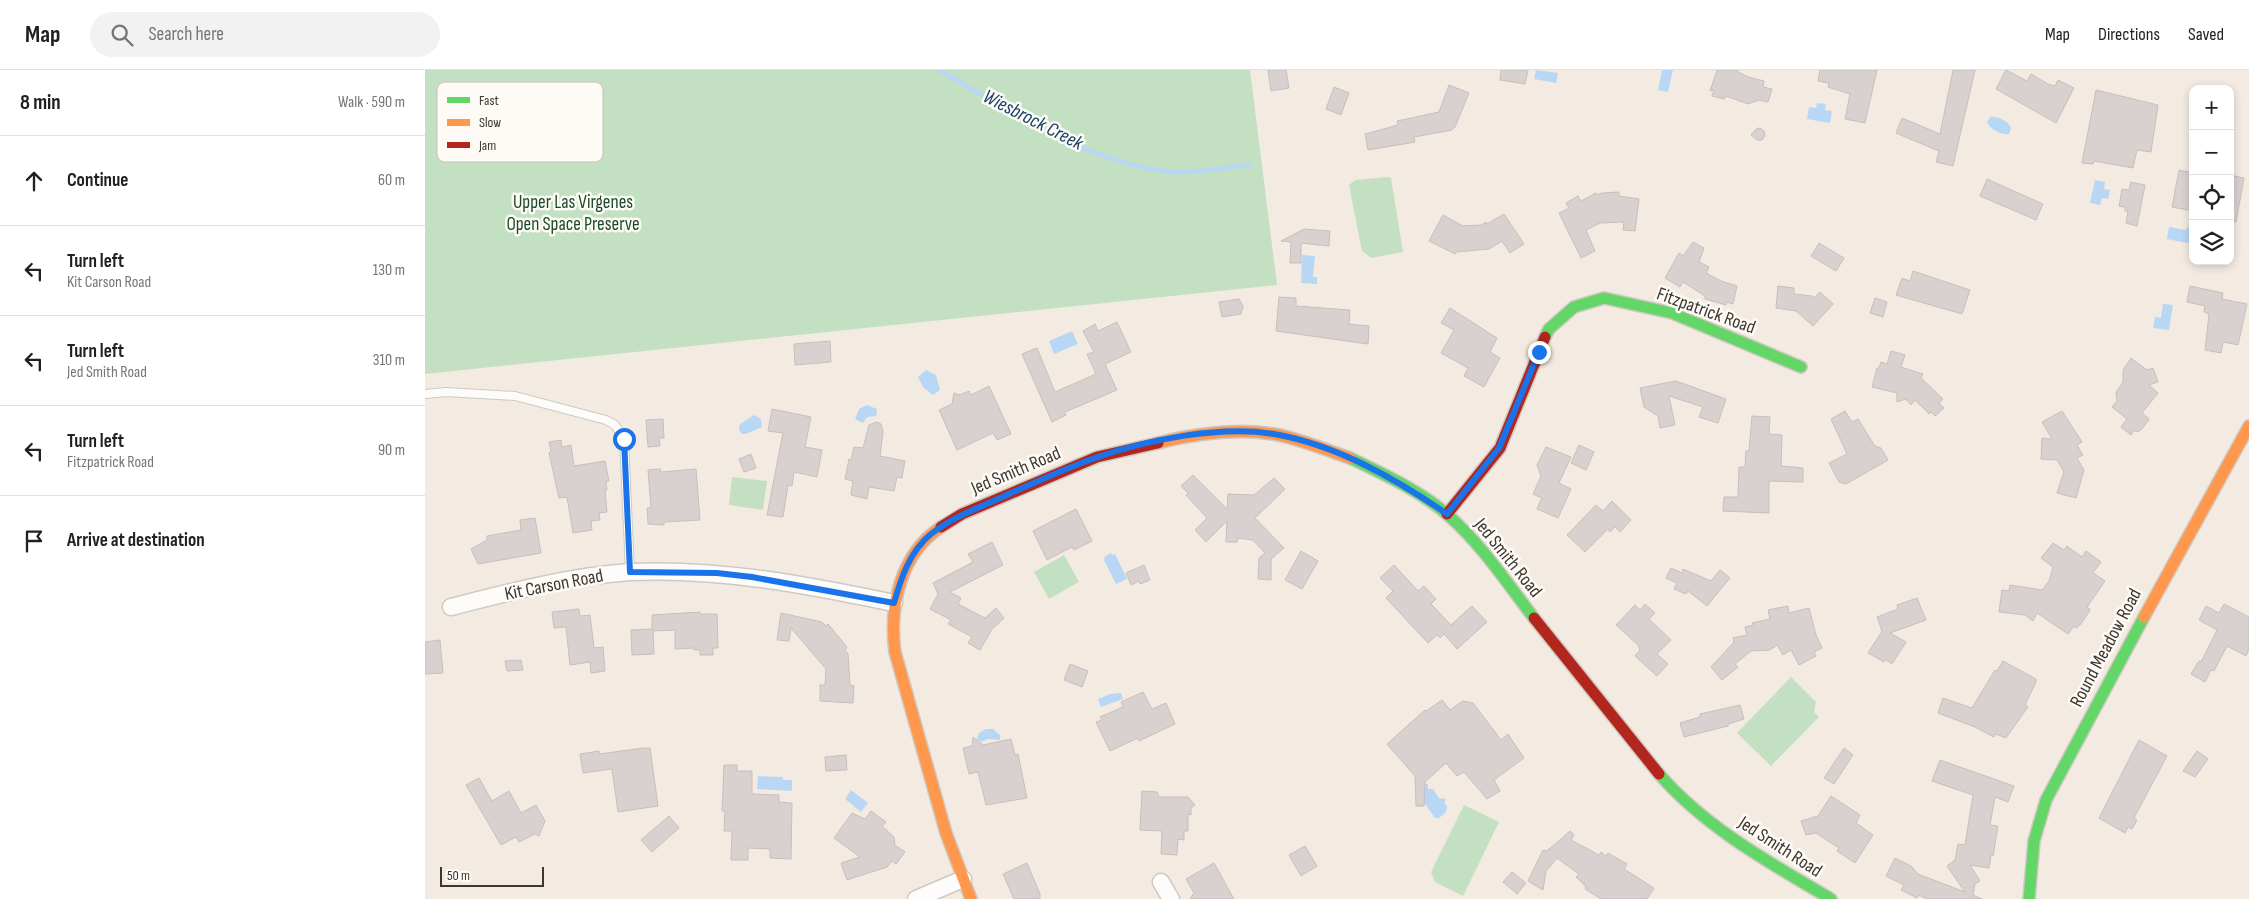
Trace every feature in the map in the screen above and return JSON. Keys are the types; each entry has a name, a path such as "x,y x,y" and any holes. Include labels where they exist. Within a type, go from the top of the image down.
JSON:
{"street":[{"name":"Fitzpatrick Road","path":"1447,514 1499,448 1528,375 1549,329 1574,308 1604,298 1671,313 1801,367"},
{"name":"Round Meadow Road","path":"2029,899 2033,840 2042,808 2052,786 2249,426"},
{"name":"Jed Smith Road","path":"971,899 946,833 895,652 892,629 894,603 906,567 929,535 963,514 1097,457 1187,436 1233,432 1273,434 1351,458 1409,489 1447,514 1468,534 1634,745 1668,784 1695,808 1753,853 1831,899"},
{"name":"Kit Carson Road","path":"451,608 563,581 630,572 717,573 752,577 894,603"},
{"path":"916,899 963,879"},
{"path":"1161,882 1171,899"}],"lane":[{"path":"425,394 446,392 515,396 556,406 615,425 624,439 630,572"}],"green space":[{"name":"Upper Las Virgenes Open Space Preserve","path":"425,70 1250,70 1277,285 425,374"},
{"path":"1391,178 1403,252 1371,258 1362,251 1349,185 1355,180"},
{"path":"732,477 767,481 763,510 729,505"},
{"path":"1064,555 1079,582 1049,599 1034,572"},
{"path":"1791,677 1816,702 1814,712 1819,717 1771,766 1737,733"},
{"path":"1464,805 1499,822 1463,896 1435,882 1431,872"}],"water":[{"path":"1536,70 1558,73 1556,83 1534,79"},
{"path":"1662,70 1673,70 1668,92 1658,90"},
{"path":"1817,103 1826,104 1825,110 1832,111 1830,123 1807,119 1809,107 1816,108"},
{"path":"1990,117 1999,118 2008,123 2011,128 2009,134 2000,133 1990,127 1987,122"},
{"path":"2095,180 2105,182 2104,189 2110,190 2108,199 2102,198 2100,205 2090,203"},
{"path":"2169,227 2186,230 2187,227 2189,227 2189,243 2167,239"},
{"path":"1302,255 1315,256 1313,277 1317,277 1317,284 1301,283"},
{"path":"2163,304 2173,305 2169,330 2153,328 2155,317 2161,318"},
{"path":"1072,331 1078,344 1054,354 1049,341"},
{"path":"926,370 936,375 940,390 933,395 923,387 918,377"},
{"path":"867,405 877,409 876,416 867,417 863,423 855,419 859,409"},
{"path":"754,415 761,419 762,427 742,434 739,430 740,424"},
{"path":"1111,553 1112,555 1115,554 1127,579 1116,584 1104,560 1105,556"},
{"path":"1121,693 1123,699 1101,707 1098,699 1110,694"},
{"path":"986,729 993,729 1000,735 1000,740 987,739 981,742 977,739 979,733"},
{"path":"758,776 783,777 783,780 792,780 792,791 757,789"},
{"path":"1424,784 1428,784 1428,789 1433,789 1439,798 1446,799 1444,803 1447,806 1446,812 1439,818 1435,818 1425,804 1421,807 1418,802"},
{"path":"851,790 868,803 861,812 845,799"}],"building":[{"path":"1268,70 1286,70 1289,88 1271,91"},
{"path":"1501,70 1528,70 1525,84 1500,80"},
{"path":"1717,70 1738,70 1738,72 1748,77 1764,81 1763,87 1772,89 1768,102 1759,100 1748,104 1726,96 1724,99 1712,96 1714,90 1710,91"},
{"path":"1820,70 1877,70 1865,123 1845,119 1850,94 1828,87 1829,83 1818,81"},
{"path":"1953,70 1975,70 1953,166 1936,162 1939,151 1896,133 1902,118 1940,134"},
{"path":"2006,70 2027,81 2031,74 2048,84 2055,86 2058,80 2074,88 2056,123 1996,89"},
{"path":"1449,85 1469,93 1452,130 1414,137 1415,142 1368,150 1365,134 1398,125 1397,121 1439,112"},
{"path":"1334,87 1349,93 1341,115 1326,109"},
{"path":"2096,90 2158,105 2151,152 2137,150 2133,168 2094,161 2093,164 2082,163"},
{"path":"1760,128 1764,131 1765,136 1762,140 1757,140 1751,135 1756,129"},
{"path":"2179,170 2189,172 2189,210 2172,207"},
{"path":"2234,176 2244,178 2236,222 2234,222"},
{"path":"1987,179 2043,204 2036,220 1980,196"},
{"path":"2131,182 2145,185 2137,226 2126,223 2128,211 2125,211 2125,207 2119,206 2122,189 2129,190"},
{"path":"1619,192 1619,196 1639,199 1635,231 1623,230 1624,222 1600,223 1586,230 1595,251 1581,258 1559,213 1569,208 1566,203 1578,196 1581,201 1596,193 1597,195"},
{"path":"1504,214 1524,244 1510,253 1502,241 1489,249 1456,252 1455,254 1429,241 1443,215 1463,226 1481,225 1486,222 1487,224"},
{"path":"1304,229 1330,231 1329,246 1301,243 1301,263 1290,263 1291,242 1281,241"},
{"path":"1693,242 1704,248 1699,262 1709,267 1706,273 1721,281 1737,286 1733,304 1727,302 1726,305 1705,299 1705,296 1683,282 1680,287 1665,278 1679,253 1683,256"},
{"path":"1819,243 1844,258 1836,271 1811,256"},
{"path":"1913,271 1970,290 1962,314 1896,295 1902,278 1910,281"},
{"path":"1778,286 1794,288 1794,294 1812,296 1814,298 1820,292 1833,304 1813,326 1796,311 1776,308"},
{"path":"2190,286 2223,293 2222,299 2247,304 2238,345 2223,342 2221,353 2205,350 2209,314 2204,312 2205,306 2187,302"},
{"path":"1279,297 1296,298 1296,306 1350,310 1349,324 1369,326 1368,344 1276,331"},
{"path":"1875,298 1887,302 1883,317 1870,313"},
{"path":"1239,299 1243,306 1241,314 1222,317 1219,302"},
{"path":"1450,308 1497,338 1490,352 1500,358 1484,387 1464,376 1468,368 1441,353 1454,330 1441,323"},
{"path":"1117,322 1131,352 1105,364 1117,390 1065,412 1066,415 1052,422 1022,354 1037,348 1055,392 1096,374 1087,354 1094,352 1083,331 1095,324 1098,331"},
{"path":"830,341 831,362 795,365 794,344"},
{"path":"1891,351 1905,355 1901,367 1923,374 1921,378 1943,399 1939,403 1944,408 1935,416 1931,412 1929,414 1915,400 1911,405 1906,399 1897,402 1897,393 1872,387 1877,368 1879,368 1881,362 1887,364"},
{"path":"2131,358 2147,370 2153,368 2158,382 2149,385 2158,393 2142,413 2149,419 2148,421 2141,430 2136,432 2134,430 2131,435 2121,427 2127,419 2112,407 2117,401 2116,392 2123,382 2123,370"},
{"path":"1676,381 1726,399 1718,423 1699,417 1703,407 1669,396 1675,425 1660,428 1658,416 1644,407 1640,388"},
{"path":"989,386 1011,434 997,440 993,433 957,450 939,410 952,404 954,393 960,395 969,391 971,395"},
{"path":"772,409 811,417 805,447 822,450 817,477 794,472 792,486 788,485 783,517 767,515 783,433 768,431"},
{"path":"1845,411 1852,422 1858,419 1875,446 1881,448 1888,460 1846,484 1839,482 1829,463 1847,454 1831,419"},
{"path":"2062,411 2082,442 2077,445 2083,455 2077,458 2084,470 2076,498 2057,493 2064,472 2057,460 2041,459 2042,438 2052,439 2042,422"},
{"path":"1752,416 1770,417 1769,434 1782,435 1781,466 1803,468 1803,482 1769,481 1769,513 1723,511 1724,497 1738,497 1739,467 1745,467 1746,451 1749,451"},
{"path":"663,419 664,438 659,438 660,446 648,447 646,420"},
{"path":"877,422 881,424 883,432 880,456 905,461 902,478 897,477 894,491 869,487 867,499 851,495 853,481 845,479 849,459 851,460 854,447 863,448 869,425"},
{"path":"561,440 562,447 571,445 574,466 605,461 609,481 606,481 607,490 605,490 607,512 599,513 600,520 591,521 592,530 573,533 567,497 559,498 549,453 551,452 549,442"},
{"path":"1579,445 1594,452 1586,470 1571,463"},
{"path":"1546,447 1571,457 1559,483 1571,489 1558,518 1537,509 1542,498 1533,494 1541,476 1537,465"},
{"path":"751,454 756,468 744,472 739,459"},
{"path":"660,469 661,472 696,469 700,520 664,522 664,525 648,524 647,508 651,508 648,470"},
{"path":"1193,475 1227,509 1228,494 1254,495 1274,478 1285,489 1255,518 1284,548 1271,559 1271,580 1258,579 1259,558 1265,553 1253,540 1238,538 1237,542 1226,542 1227,521 1206,542 1195,530 1207,518 1186,495 1188,493 1181,486"},
{"path":"1612,501 1631,520 1620,532 1615,527 1610,532 1608,529 1585,552 1567,535 1596,505 1603,511"},
{"path":"1076,509 1092,541 1074,550 1072,547 1047,560 1033,531"},
{"path":"535,518 541,553 478,564 471,549 487,540 487,536 521,530 520,520"},
{"path":"992,542 1003,565 950,592 961,598 958,604 985,618 996,608 1004,618 992,629 980,650 968,643 972,637 948,624 951,620 930,609 938,594 933,583 973,562 968,554"},
{"path":"2053,543 2064,550 2067,546 2082,557 2086,551 2101,562 2093,573 2105,581 2087,607 2090,609 2089,612 2080,625 2076,628 2074,626 2068,634 2037,613 2033,621 2025,615 1999,612 2002,590 2009,591 2010,585 2042,590 2049,581 2053,567 2041,558"},
{"path":"1301,551 1318,561 1302,589 1285,580"},
{"path":"1144,565 1150,580 1140,584 1139,581 1131,585 1126,573"},
{"path":"1394,565 1418,591 1424,586 1436,599 1431,604 1451,625 1472,606 1487,622 1457,649 1444,634 1440,638 1437,635 1428,643 1386,598 1393,591 1380,578"},
{"path":"1671,568 1682,573 1683,569 1711,581 1720,570 1730,578 1707,606 1688,591 1686,594 1674,589 1677,583 1666,578"},
{"path":"1917,598 1926,620 1890,633 1906,642 1892,664 1885,659 1884,662 1868,653 1882,631 1877,617 1898,609 1897,605"},
{"path":"1645,604 1655,613 1649,619 1671,640 1657,654 1668,664 1657,676 1635,656 1640,650 1638,645 1616,625 1635,605 1640,610"},
{"path":"2224,604 2249,617 2249,649 2246,656 2227,646 2214,671 2211,670 2205,682 2191,674 2199,661 2201,662 2217,630 2199,620 2206,606 2219,613"},
{"path":"1788,606 1789,613 1809,608 1816,635 1822,648 1814,652 1816,656 1799,665 1791,650 1783,655 1777,645 1770,650 1751,651 1735,664 1738,667 1722,680 1711,667 1734,642 1733,638 1747,635 1745,627 1753,625 1752,623 1770,619 1768,610"},
{"path":"579,609 580,616 590,615 594,648 603,647 605,671 591,673 590,662 570,665 566,627 554,628 552,612"},
{"path":"700,612 700,614 717,614 718,648 713,648 713,655 700,655 700,650 694,650 694,648 675,649 675,630 653,631 654,654 632,655 631,630 652,629 652,615"},
{"path":"781,613 822,622 826,626 828,624 847,647 845,650 848,654 850,685 854,686 853,703 820,701 820,685 825,685 826,669 791,628 789,641 777,640"},
{"path":"440,640 443,673 425,674 425,642"},
{"path":"521,660 523,670 507,671 505,661"},
{"path":"2003,661 2036,679 2025,705 2028,707 2006,738 1996,734 1994,737 1975,727 1938,713 1943,698 1972,708 1995,670 1997,671"},
{"path":"1070,664 1088,671 1082,687 1064,680"},
{"path":"1143,692 1152,709 1166,703 1175,724 1139,741 1138,738 1110,751 1096,722 1102,720 1100,717 1123,707 1121,702"},
{"path":"1442,700 1450,710 1463,701 1473,703 1501,740 1508,734 1524,758 1494,780 1500,791 1487,799 1464,772 1457,776 1446,763 1425,782 1424,806 1416,806 1415,776 1387,744 1425,710"},
{"path":"1740,705 1744,719 1728,724 1728,726 1684,737 1680,723 1700,717 1700,714"},
{"path":"973,737 983,745 1011,739 1015,755 1018,754 1027,798 986,805 978,772 969,774 963,748 972,746"},
{"path":"2139,740 2167,756 2134,818 2137,820 2132,829 2128,827 2125,833 2099,818"},
{"path":"650,748 658,806 618,812 612,769 583,773 580,754 599,751 599,754"},
{"path":"1844,748 1853,755 1834,784 1824,778"},
{"path":"2197,751 2208,759 2195,777 2183,771"},
{"path":"846,755 847,770 826,771 825,757"},
{"path":"1940,760 2014,786 2008,802 1995,797 1990,825 1998,826 1989,868 1970,865 1980,881 1975,884 1973,895 1982,899 1927,899 1919,895 1917,898 1901,890 1904,885 1886,876 1895,858 1911,866 1918,874 1965,892 1947,866 1955,860 1958,844 1965,845 1973,795 1932,781"},
{"path":"724,765 737,765 737,771 752,771 752,794 779,795 779,802 792,803 791,859 770,858 770,849 748,848 748,860 731,860 732,831 724,831 725,811 722,811"},
{"path":"479,778 492,801 509,791 521,813 536,805 545,821 539,836 535,834 519,842 516,837 501,845 466,785"},
{"path":"1142,791 1157,792 1159,797 1188,797 1195,805 1191,808 1191,815 1188,814 1188,831 1184,831 1184,840 1178,839 1177,855 1161,854 1162,831 1140,830"},
{"path":"1831,796 1860,815 1856,823 1873,835 1855,863 1837,851 1839,848 1816,833 1806,835 1801,821 1818,816"},
{"path":"871,811 886,822 882,826 894,837 895,845 905,852 896,864 892,861 887,867 847,880 841,863 860,857 834,838 852,813 865,819"},
{"path":"669,816 679,828 652,852 641,840"},
{"path":"1570,831 1574,835 1571,840 1599,855 1601,852 1606,856 1608,853 1627,864 1624,869 1654,888 1647,899 1601,899 1585,889 1586,887 1576,877 1579,874 1557,858 1546,871 1543,890 1528,881 1543,850 1546,851"},
{"path":"1305,846 1317,866 1301,876 1289,855"},
{"path":"1027,863 1040,894 1040,899 1014,899 1003,874"},
{"path":"1214,863 1234,899 1190,899 1194,893 1186,879"},
{"path":"1512,872 1526,883 1517,894 1503,882"}],"waterway":[{"name":"Wiesbrock Creek","path":"939,70 1021,118 1050,133 1108,158 1170,172 1249,165"}],"traffic: fast":[{"path":"1545,337 1549,329 1574,307 1604,298 1672,313 1801,367"},
{"path":"1350,458 1414,491 1449,516 1483,552 1534,618"},
{"path":"2029,899 2034,841 2046,800 2144,617"},
{"path":"1659,774 1677,793 1718,828 1762,858 1831,899"}],"traffic: slow":[{"path":"2144,617 2249,426"},
{"path":"1158,443 1215,433 1259,432 1292,438 1350,458"},
{"path":"941,527 927,538 916,552 900,583 894,617 895,652 946,833 971,899"}],"traffic: jam":[{"path":"1447,514 1500,448 1545,337"},
{"path":"941,527 962,514 1097,457 1158,443"},
{"path":"1534,618 1659,774"}],"route":[{"path":"624,439 630,572 717,573 752,577 832,590 894,603 906,567 917,550 929,535 963,514 1069,467 1097,457 1187,436 1233,432 1273,434 1310,444 1351,458 1409,489 1447,514 1499,448 1539,352"}]}
